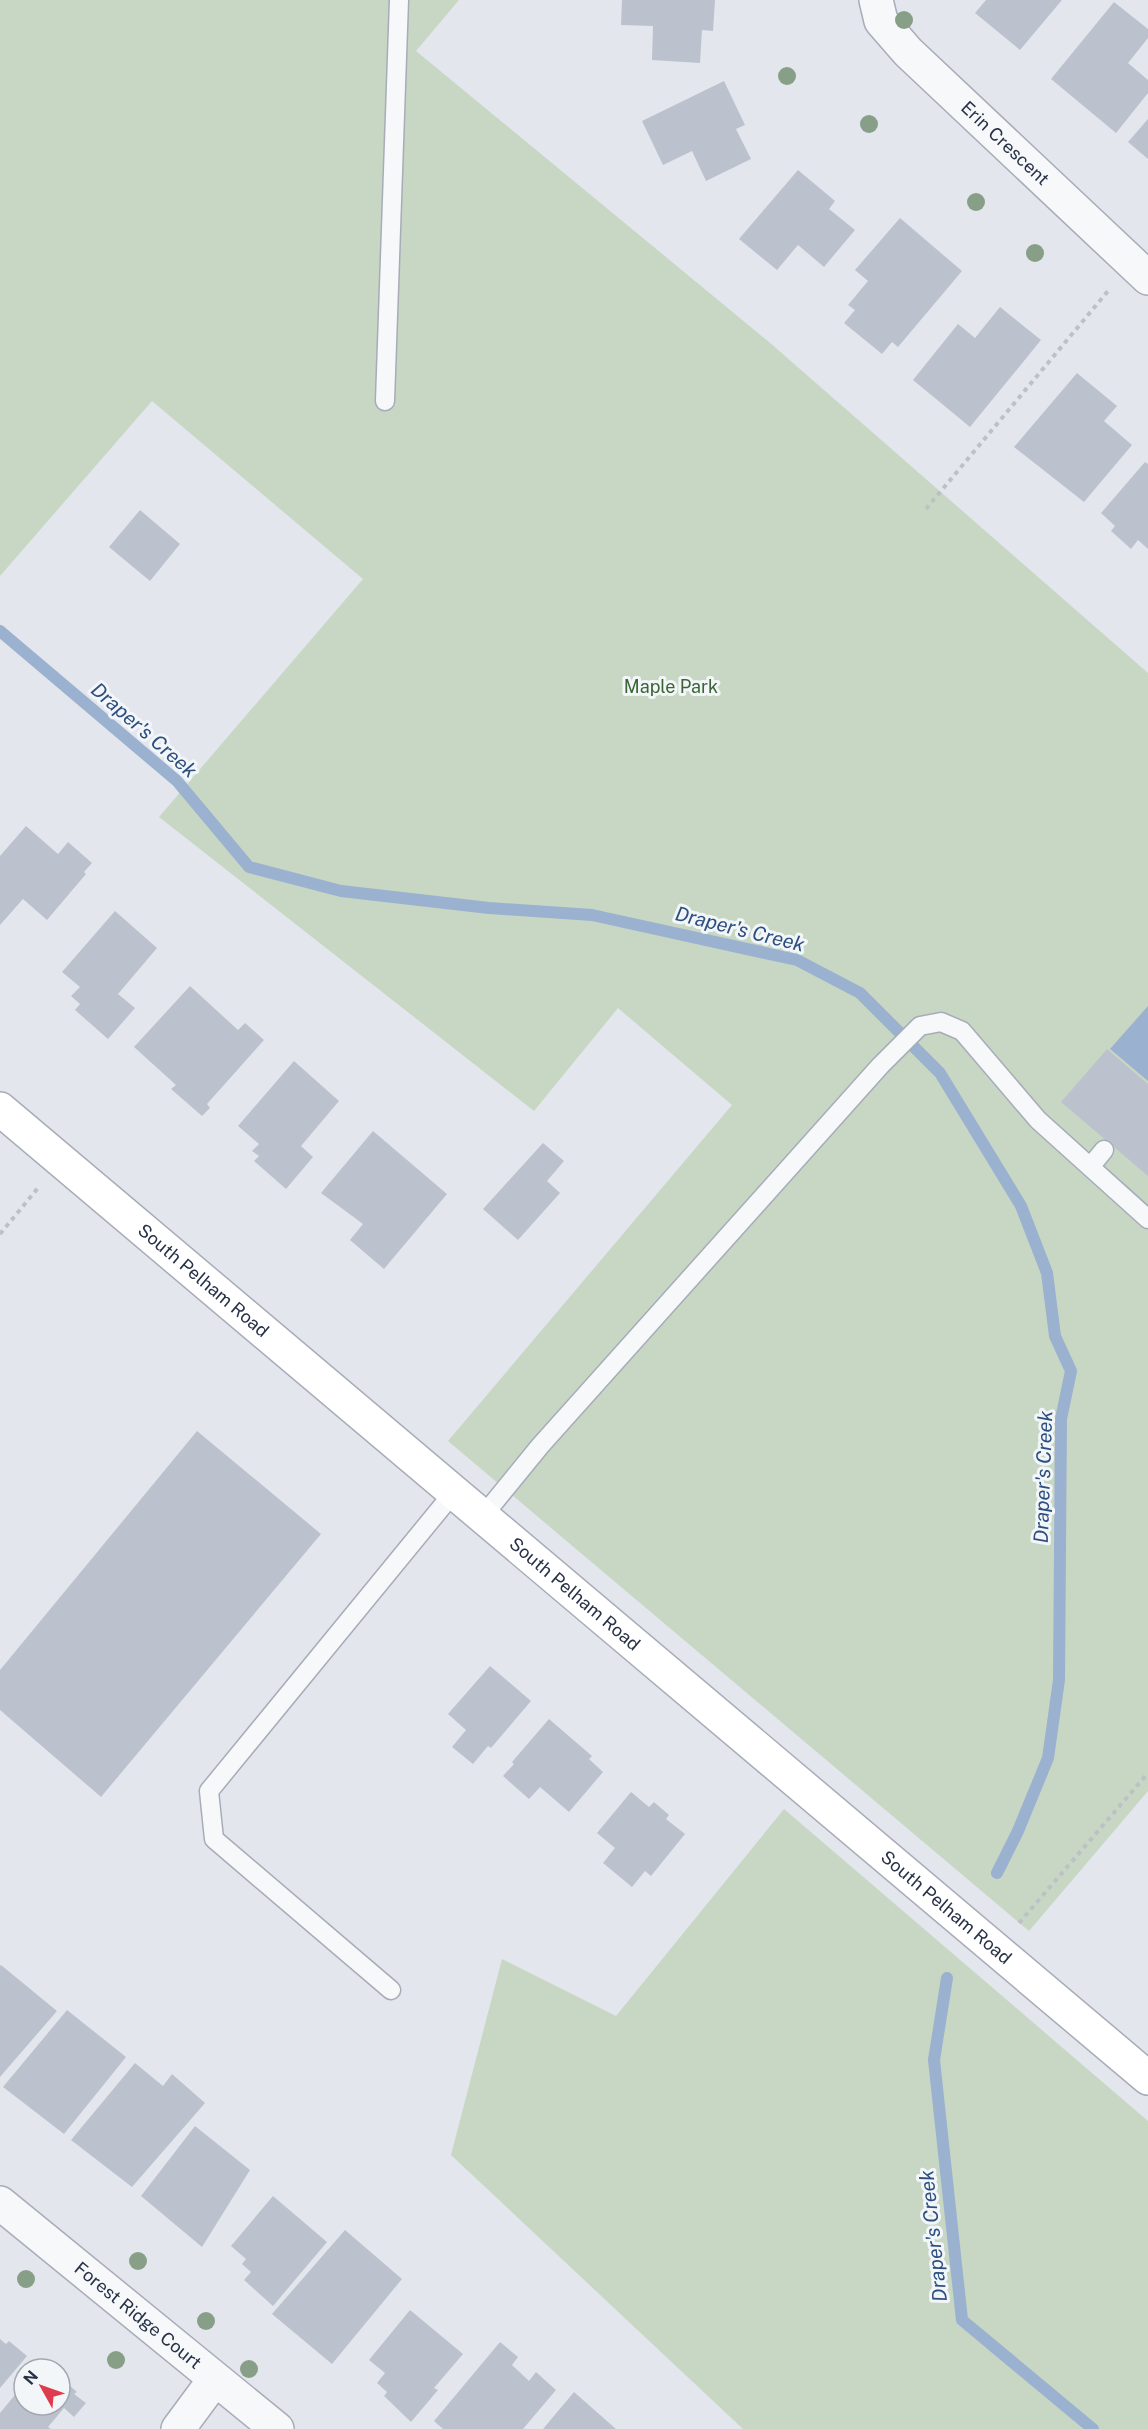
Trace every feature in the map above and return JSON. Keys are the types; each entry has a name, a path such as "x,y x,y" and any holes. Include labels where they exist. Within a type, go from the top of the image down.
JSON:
{"main road":[{"name":"South Pelham Road","path":"0,1108 1148,2078"}],"street":[{"name":"Erin Crescent","path":"876,0 882,21 908,52 1139,270"},
{"name":"Forest Ridge Court","path":"0,2203 277,2429"},
{"path":"177,2429 215,2379"}],"lane":[{"path":"385,401 399,0"},
{"path":"483,1516 540,1446 880,1066 920,1026 941,1022 962,1031 1038,1119 1148,1219"},
{"path":"1090,1167 1104,1150"},
{"path":"391,1990 214,1839 209,1791 454,1492"}],"path":[{"path":"926,509 1139,270"},
{"path":"0,1234 61,1159"},
{"path":"996,1950 1148,1773"}],"green space":[{"name":"Maple Park","path":"0,0 459,0 416,51 769,342 1148,673 1148,1791 1029,1931 448,1441 732,1105 618,1008 534,1111 159,817 363,579 152,401 0,576"},
{"path":"784,1809 1148,2121 1148,2429 743,2429 451,2155 502,1959 616,2016"}],"water":[{"path":"1148,1006 1148,1081 1110,1049"}],"building":[{"path":"622,0 715,0 713,31 702,30 700,63 652,60 653,26 621,25"},
{"path":"986,0 1062,0 1020,50 975,13"},
{"path":"1114,2 1148,29 1148,38 1128,63 1148,80 1148,93 1116,133 1051,79"},
{"path":"724,81 745,125 736,129 751,159 706,181 692,151 663,165 642,121"},
{"path":"1148,119 1148,159 1128,142"},
{"path":"798,170 835,201 829,209 855,230 824,267 798,245 777,270 739,239"},
{"path":"900,218 962,271 898,347 892,342 882,354 844,323 855,310 848,305 868,281 855,270"},
{"path":"1000,307 1041,340 970,427 913,380 958,324 975,338"},
{"path":"1077,373 1117,406 1104,421 1132,445 1084,502 1014,447"},
{"path":"1145,462 1148,464 1148,549 1138,540 1131,549 1111,531 1115,526 1101,513"},
{"path":"140,510 180,544 150,581 109,547"},
{"path":"26,826 58,854 68,842 92,863 84,872 86,874 47,920 23,899 0,925 0,856"},
{"path":"115,911 157,948 118,994 135,1008 108,1039 75,1010 80,1004 71,996 80,987 62,972"},
{"path":"190,986 238,1030 245,1023 264,1040 207,1104 210,1108 202,1116 171,1089 176,1085 134,1047"},
{"path":"1107,1049 1148,1084 1148,1176 1061,1102"},
{"path":"294,1061 339,1101 301,1146 313,1157 286,1189 254,1161 259,1156 252,1151 259,1144 238,1126"},
{"path":"373,1131 447,1194 384,1269 350,1240 363,1224 321,1193"},
{"path":"543,1143 564,1161 547,1181 560,1193 518,1240 483,1209"},
{"path":"197,1431 321,1534 101,1797 0,1710 0,1670"},
{"path":"490,1666 531,1701 491,1748 488,1746 473,1764 452,1747 466,1730 448,1714"},
{"path":"549,1719 592,1756 589,1759 603,1772 569,1812 540,1787 529,1799 503,1776"},
{"path":"631,1792 649,1807 654,1802 669,1815 666,1819 685,1834 651,1876 645,1871 632,1887 603,1863 615,1848 597,1833"},
{"path":"0,1966 57,2011 0,2077"},
{"path":"67,2010 126,2057 64,2134 3,2087"},
{"path":"135,2063 163,2086 172,2074 205,2103 132,2187 71,2140"},
{"path":"195,2126 250,2170 202,2247 141,2196"},
{"path":"273,2196 327,2242 273,2306 244,2280 251,2272 242,2264 246,2259 231,2246"},
{"path":"345,2230 402,2279 332,2364 272,2314"},
{"path":"410,2310 463,2354 434,2388 438,2390 411,2422 384,2396 387,2392 377,2383 385,2373 369,2360"},
{"path":"0,2339 6,2344 9,2341 27,2356 12,2357 12,2374 0,2388"},
{"path":"500,2342 518,2357 512,2365 529,2381 536,2372 556,2390 523,2429 443,2429 434,2421"},
{"path":"72,2388 77,2392 74,2394 86,2403 74,2417 72,2415"},
{"path":"574,2392 616,2429 543,2429"},
{"path":"12,2398 12,2417 56,2417 48,2427 51,2429 0,2429 0,2413"}],"waterway":[{"name":"Draper's Creek","path":"0,631 177,781 249,867 341,891 489,908 592,915 797,960 860,993 940,1073 1021,1206 1047,1273 1055,1336 1071,1371 1061,1419 1059,1680 1048,1758 1018,1831 997,1873"},
{"name":"Draper's Creek","path":"947,1978 934,2060 962,2320 1093,2429"}]}
